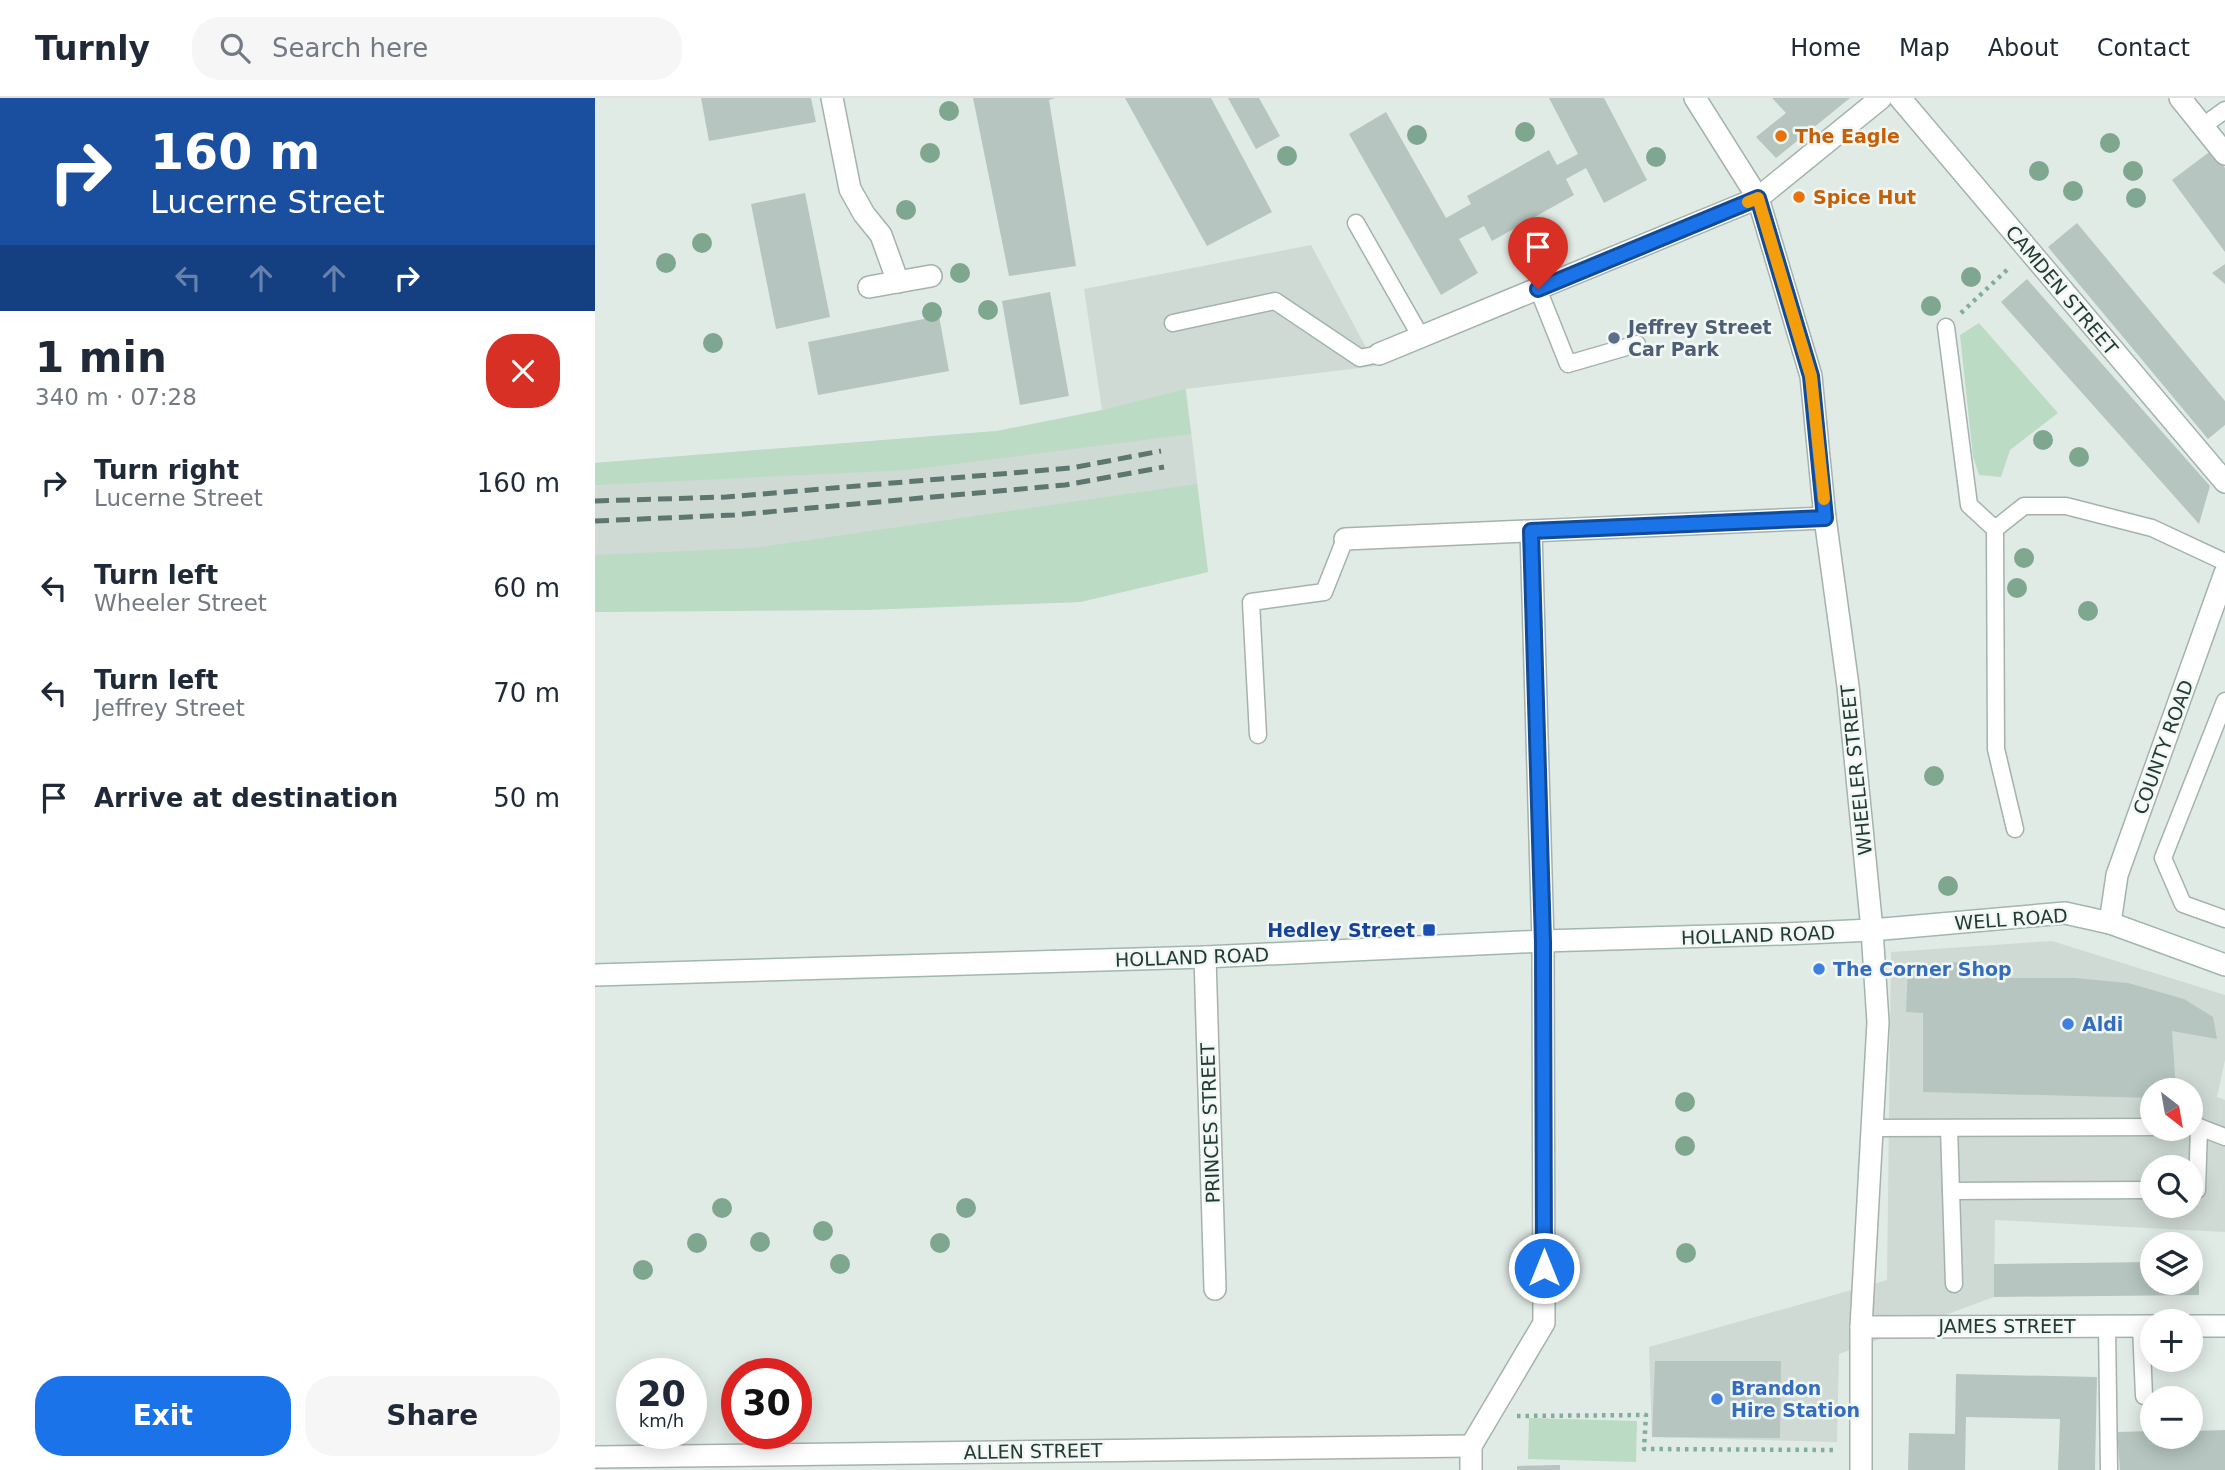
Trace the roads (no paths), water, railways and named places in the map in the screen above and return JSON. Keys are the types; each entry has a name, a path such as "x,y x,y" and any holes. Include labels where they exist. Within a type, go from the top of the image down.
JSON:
{"street":[{"path":"832,98 850,189 864,214 881,235 898,282"},
{"name":"WHEELER STREET","path":"1695,98 1758,198 1811,376 1825,518 1848,686 1872,930 1878,1022 1861,1327 1861,1460"},
{"path":"1379,354 1758,198 1881,98"},
{"name":"CAMDEN STREET","path":"1900,98 2225,482"},
{"path":"2180,98 2225,154"},
{"path":"869,287 932,276"},
{"path":"1345,539 1825,518"},
{"path":"1471,1470 1471,1446 1544,1323 1543,942 1531,531"},
{"name":"COUNTY ROAD","path":"2110,923 2117,875 2225,573"},
{"name":"WELL ROAD","path":"1872,930 2065,913 2110,923 2225,965"},
{"name":"HOLLAND ROAD","path":"595,975 1205,957 1872,930"},
{"name":"PRINCES STREET","path":"1205,957 1215,1289"},
{"name":"JAMES STREET","path":"1861,1327 2140,1326"},
{"path":"2203,1326 2225,1326"},
{"name":"ALLEN STREET","path":"595,1457 857,1462 1164,1460 1471,1446"}],"lane":[{"path":"2203,125 2225,110"},
{"path":"1356,223 1421,337"},
{"path":"1538,289 1568,364 1637,344"},
{"path":"1173,323 1275,302 1360,358 1379,354"},
{"path":"1946,327 1969,505 1995,529 1996,749 2015,829"},
{"path":"1995,529 2024,506 2066,506 2152,528 2225,562"},
{"path":"1258,735 1251,602 1324,592 1345,539"},
{"path":"2225,701 2163,859 2183,904 2225,919"},
{"path":"1872,1128 2140,1127"},
{"path":"1949,1128 1954,1284"},
{"path":"2203,1130 2225,1137"},
{"path":"1951,1191 2140,1190"},
{"path":"2107,1326 2109,1470"}],"railway":[{"path":"595,501 726,497 1071,468 1161,451"},
{"path":"595,521 734,515 1065,485 1164,467"}],"place":[{"name":"The Eagle","path":"1781,136"},
{"name":"Spice Hut","path":"1799,197"},
{"name":"Jeffrey Street Car Park","path":"1614,338"},
{"name":"Hedley Street","path":"1429,930"},
{"name":"The Corner Shop","path":"1819,969"},
{"name":"Aldi","path":"2068,1024"},
{"name":"Brandon Hire Station","path":"1717,1399"}]}
